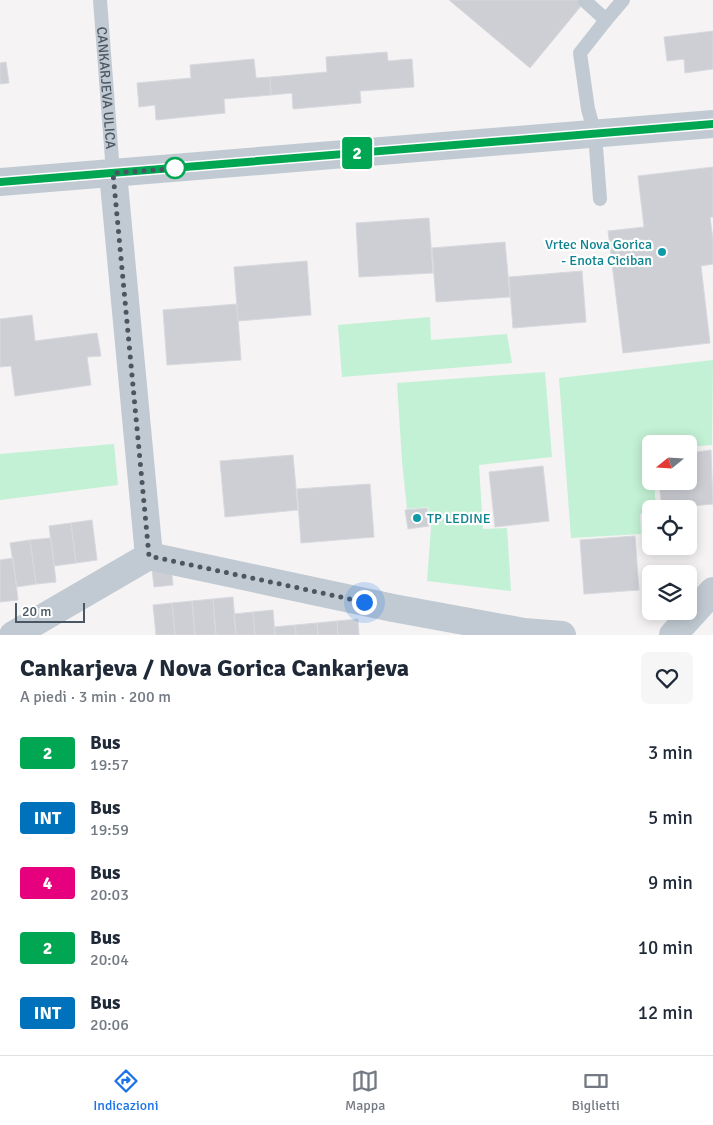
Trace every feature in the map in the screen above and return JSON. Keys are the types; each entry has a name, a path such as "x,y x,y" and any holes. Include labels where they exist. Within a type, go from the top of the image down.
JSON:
{"street":[{"path":"0,182 713,124"},
{"path":"113,173 149,556"},
{"path":"13,635 149,556 393,608 524,632 562,635"},
{"path":"673,635 713,591"}],"lane":[{"name":"CANKARJEVA ULICA","path":"100,0 113,173"},
{"path":"600,199 595,134 588,109 580,53 624,0"},
{"path":"585,1 606,20"}],"green space":[{"path":"430,317 431,340 507,334 512,363 342,377 338,325"},
{"path":"713,360 712,445 698,446 698,435 642,435 642,490 655,490 655,500 642,500 642,514 640,514 641,534 571,538 559,378"},
{"path":"545,372 552,457 479,465 483,529 507,528 511,591 427,581 431,528 428,507 407,509 397,383"},
{"path":"114,444 118,485 0,500 0,454"}],"building":[{"path":"449,0 586,0 530,68"},
{"path":"713,31 713,69 685,73 684,59 667,61 664,37"},
{"path":"387,52 388,61 412,59 414,87 360,91 361,103 293,109 292,93 271,95 270,77 327,72 326,57"},
{"path":"254,59 256,78 270,77 271,95 224,99 225,113 156,120 155,105 139,107 137,83 191,78 190,65"},
{"path":"6,62 9,83 0,84 0,63"},
{"name":"Vrtec Nova Gorica - Enota Ciciban","path":"713,167 713,217 710,217 713,240 713,264 701,266 710,343 623,353 608,231 644,227 638,176"},
{"path":"429,218 433,273 359,277 356,223"},
{"path":"505,242 510,297 436,302 432,248"},
{"path":"307,261 311,315 238,321 234,267"},
{"path":"582,271 586,322 513,328 509,277"},
{"path":"237,304 241,360 167,365 163,310"},
{"path":"32,315 35,341 97,333 101,356 87,357 91,385 15,396 11,366 0,367 0,319"},
{"path":"711,450 713,504 697,506 697,500 661,500 660,490 698,490 698,452"},
{"path":"293,455 298,510 225,517 220,461"},
{"path":"543,466 549,521 495,527 489,472"},
{"path":"370,484 374,537 301,543 297,489"},
{"name":"TP LEDINE","path":"427,508 429,526 408,529 405,510"},
{"path":"92,520 97,560 76,563 71,523"},
{"path":"71,523 76,563 54,566 49,526"},
{"path":"635,536 639,590 584,594 580,540"},
{"path":"51,538 56,582 36,584 30,540"},
{"path":"30,540 36,584 17,587 10,543"},
{"path":"13,558 18,600 0,602 0,560"},
{"path":"171,566 173,585 154,587 152,569"},
{"path":"233,597 236,635 216,635 213,599"},
{"path":"213,599 216,635 195,635 192,601"},
{"path":"192,601 195,635 175,635 172,603"},
{"path":"172,603 175,635 156,635 153,605"},
{"path":"273,610 275,635 255,635 253,612"},
{"path":"253,612 255,635 236,635 234,614"},
{"path":"358,619 359,635 338,635 337,621"},
{"path":"337,621 338,635 318,635 317,623"},
{"path":"317,623 318,635 296,635 295,625"},
{"path":"295,625 296,635 275,635 274,627"}],"bus line":[{"name":"2","path":"0,182 713,124"}],"place":[{"name":"Vrtec Nova Gorica - Enota Ciciban","path":"662,252"},
{"name":"TP LEDINE","path":"417,518"}],"route":[{"path":"175,168 182,168 113,173 149,556 364,602"}]}
